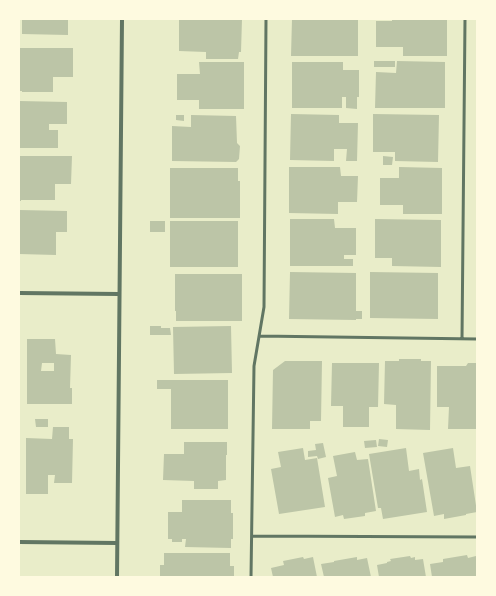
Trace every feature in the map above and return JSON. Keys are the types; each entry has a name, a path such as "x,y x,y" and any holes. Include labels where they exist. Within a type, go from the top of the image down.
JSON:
{"street":[{"path":"117,577 122,19"},
{"path":"19,293 119,294"},
{"path":"19,542 117,543"}],"lane":[{"path":"251,577 254,366 264,307 266,19"},
{"path":"462,339 465,19"},
{"path":"260,336 477,339"},
{"path":"252,536 477,537"}],"building":[{"path":"22,19 68,19 68,35 22,34"},
{"path":"242,19 241,52 239,52 238,59 206,59 206,52 179,51 179,20"},
{"path":"292,19 358,19 358,56 291,56"},
{"path":"392,19 447,19 447,56 403,56 403,47 376,47 376,21 392,21"},
{"path":"19,48 73,48 73,77 53,77 53,92 19,91"},
{"path":"374,61 395,61 395,67 374,67"},
{"path":"397,61 445,62 445,108 375,108 376,72 396,73"},
{"path":"199,62 244,62 244,109 199,109 199,100 177,100 177,74 200,74"},
{"path":"292,62 343,62 343,70 359,70 359,97 357,97 357,109 346,108 346,97 342,97 342,108 292,108"},
{"path":"19,101 67,102 67,124 49,124 49,130 58,130 58,148 19,148"},
{"path":"291,114 339,115 339,123 358,123 357,161 346,161 347,149 334,149 334,161 290,160"},
{"path":"373,114 439,115 438,162 395,161 395,152 373,152"},
{"path":"176,115 184,115 184,121 176,120"},
{"path":"191,115 236,116 237,143 240,146 239,159 236,162 172,161 172,126 191,127"},
{"path":"19,156 72,156 71,184 55,184 55,200 19,201"},
{"path":"383,156 393,157 392,165 383,165"},
{"path":"289,167 340,167 341,176 358,176 357,202 338,202 338,214 289,213"},
{"path":"399,167 442,168 442,214 403,214 403,205 380,205 380,178 399,178"},
{"path":"170,168 238,168 238,181 240,181 240,218 170,218"},
{"path":"19,210 67,211 67,232 56,232 56,255 19,254"},
{"path":"290,219 334,219 335,228 356,228 356,255 344,255 344,259 353,259 353,266 290,266"},
{"path":"375,219 441,220 441,267 392,266 392,258 375,258"},
{"path":"150,221 165,221 165,232 150,232"},
{"path":"170,221 238,221 238,267 170,267"},
{"path":"290,272 356,273 356,311 362,311 362,319 289,319"},
{"path":"370,272 438,273 438,319 370,318"},
{"path":"175,274 242,274 242,321 176,321"},
{"path":"150,326 170,328 171,335 150,335"},
{"path":"231,326 232,373 174,374 173,327"},
{"path":"27,339 55,339 56,354 71,355 70,388 72,388 72,404 27,404","holes":["42,363 54,363 54,371 41,371"]},
{"path":"399,359 421,359 421,361 431,361 430,430 396,429 396,405 384,404 385,361 399,361"},
{"path":"285,361 322,361 321,421 310,421 310,429 272,429 273,370"},
{"path":"332,363 379,363 378,407 369,407 369,427 343,427 343,406 331,406"},
{"path":"468,363 477,363 477,429 448,429 449,407 437,407 437,366 466,366"},
{"path":"157,380 228,380 228,429 171,429 171,389 157,389"},
{"path":"35,419 48,419 48,427 36,427"},
{"path":"53,427 69,427 69,439 73,439 72,483 54,483 55,475 48,475 48,494 26,494 26,438 52,439"},
{"path":"379,439 388,440 387,447 378,446"},
{"path":"376,440 377,447 365,448 364,441"},
{"path":"184,442 227,442 226,480 218,481 218,489 194,489 194,481 163,480 164,454 184,454"},
{"path":"323,443 326,457 318,459 317,456 308,457 308,451 316,450 315,444"},
{"path":"303,448 305,460 317,458 325,507 279,514 271,469 281,467 278,452"},
{"path":"406,448 409,471 419,469 427,512 383,519 381,508 378,508 369,454"},
{"path":"453,448 456,468 470,466 477,512 444,519 444,514 434,516 423,453"},
{"path":"355,452 357,460 368,459 376,511 365,513 365,516 344,519 343,515 335,517 328,478 337,476 333,456"},
{"path":"182,500 231,500 231,513 233,513 233,539 231,539 231,548 185,547 186,539 182,539 182,542 172,542 172,539 168,539 168,512 182,512"},
{"path":"164,553 230,553 230,566 234,566 234,577 160,577 160,565 164,565"},
{"path":"467,555 468,558 476,556 477,577 432,577 430,564 443,562 443,559"},
{"path":"410,556 411,558 415,557 415,560 423,559 426,577 379,577 377,565 387,563 391,561 390,559"},
{"path":"303,557 304,559 313,557 317,577 273,577 271,568 284,565 283,561"},
{"path":"357,557 357,560 367,558 371,577 324,577 321,564"}]}
